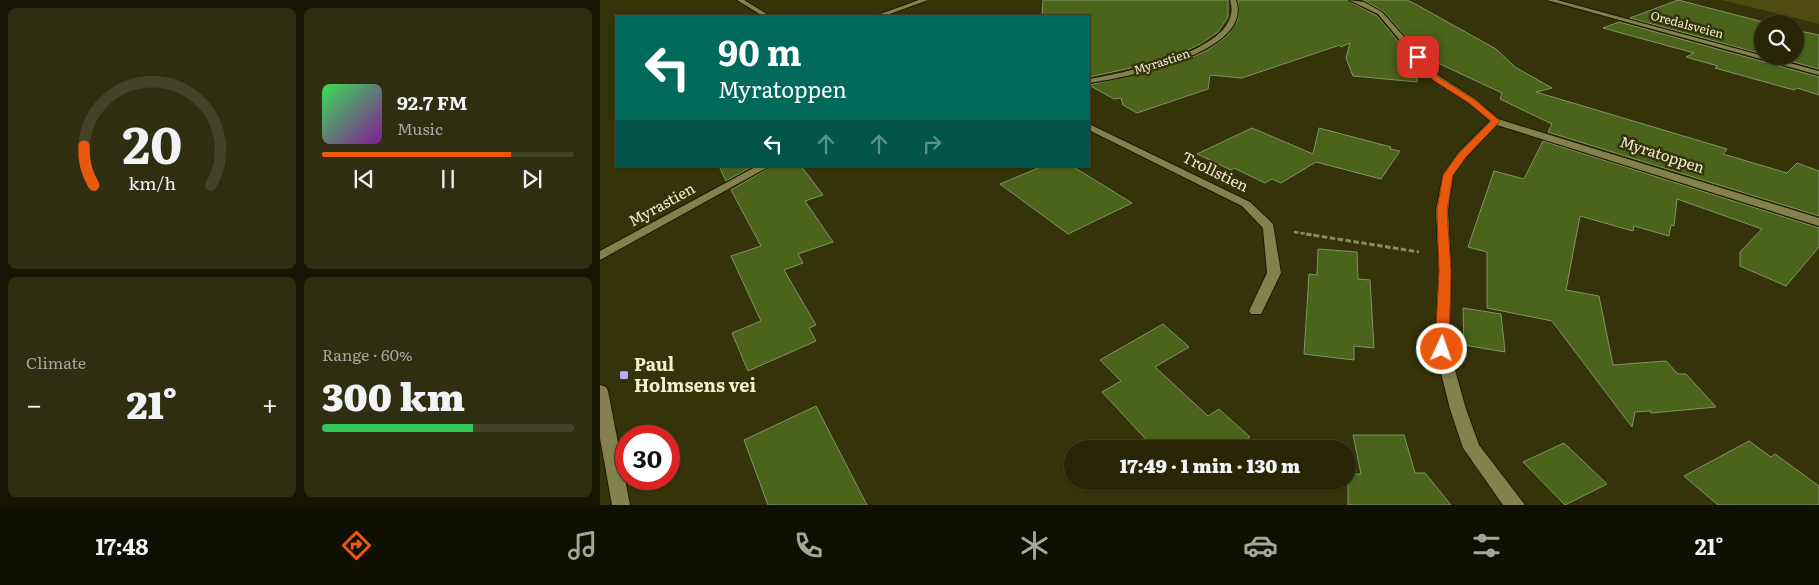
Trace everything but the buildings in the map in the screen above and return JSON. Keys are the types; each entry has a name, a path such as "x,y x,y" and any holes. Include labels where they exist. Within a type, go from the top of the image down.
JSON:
{"street":[{"path":"740,0 765,15"},
{"path":"881,15 925,0"},
{"name":"Myrastien","path":"1090,81 1189,56 1208,45 1232,22 1236,12 1233,0"},
{"name":"Myratoppen","path":"1352,0 1362,3 1380,14 1394,27 1436,78 1472,101 1495,121 1819,222"},
{"name":"Oredalsveien","path":"1550,0 1819,73"},
{"path":"899,3 906,6"},
{"path":"1495,121 1462,155 1448,175 1442,210 1445,271 1442,349 1458,408 1472,448 1505,494 1516,505"},
{"name":"Trollstien","path":"1090,127 1246,204 1269,227"},
{"name":"Myrastien","path":"600,256 763,167"},
{"path":"1256,311 1274,273 1269,227"},
{"path":"600,391 621,505"}],"path":[{"path":"1269,227 1325,238 1444,256"}],"shaded area":[{"path":"1722,0 1819,0 1819,24 1804,20 1804,15 1783,15"}],"place":[{"name":"Paul Holmsens vei","path":"624,375"}],"route":[{"path":"1418,57 1436,78 1472,101 1495,121 1462,155 1448,175 1442,210 1445,271 1442,349"}]}
